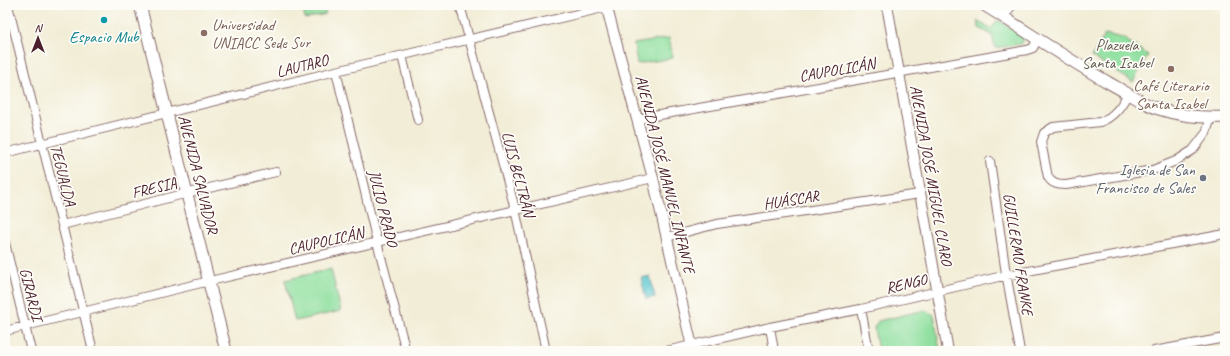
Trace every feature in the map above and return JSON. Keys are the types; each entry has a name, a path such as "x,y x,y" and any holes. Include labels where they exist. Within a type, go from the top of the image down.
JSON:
{"main road":[{"name":"AVENIDA SALVADOR","path":"140,5 210,281 226,351"},
{"path":"984,5 1078,65 1128,94 1158,109 1184,115 1211,118 1225,117"}],"street":[{"name":"TEGUALDA","path":"8,5 93,351"},
{"name":"LUIS BELTRÁN","path":"460,5 468,40 515,209 546,351"},
{"name":"AVENIDA JOSÉ MIGUEL CLARO","path":"887,5 948,351"},
{"path":"1004,17 1012,5"},
{"name":"LAUTARO","path":"5,153 167,112 606,6"},
{"name":"AVENIDA JOSÉ MANUEL INFANTE","path":"606,6 653,178 693,348"},
{"name":"CAUPOLICÁN","path":"637,118 1027,50 1033,48 1038,40"},
{"path":"402,56 418,120"},
{"name":"JULIO PRADO","path":"336,71 377,242 406,351"},
{"path":"1128,94 1123,103 1112,116 1106,120 1053,127 1044,133 1041,142 1050,182 1066,185 1153,170 1176,162 1193,150 1198,144 1206,133 1211,118"},
{"name":"GUILLERMO FRANKE","path":"990,161 1020,351"},
{"name":"FRESIA","path":"62,226 276,172"},
{"name":"CAUPOLICÁN","path":"5,331 210,281 653,178"},
{"name":"HUÁSCAR","path":"667,237 718,224 920,194"},
{"name":"RENGO","path":"666,351 693,348 770,327 861,309 937,290 1007,275 1225,234"},
{"name":"GIRARDI","path":"5,243 31,351"},
{"path":"861,309 869,351"},
{"path":"770,327 774,351"},
{"path":"1154,351 1225,338"}],"green space":[{"path":"302,5 323,5 326,14 305,19"},
{"path":"998,20 1022,35 1023,38 1021,44 995,48 992,35 979,28 977,21 991,29"},
{"name":"Plazuela Santa Isabel","path":"1105,34 1123,38 1148,55 1133,82 1092,57"},
{"path":"669,38 673,58 637,64 634,44"},
{"path":"331,269 341,311 295,321 285,280"},
{"path":"925,310 934,315 940,351 878,351 874,328 878,321"}],"water":[{"path":"650,276 655,297 646,299 641,278"}],"place":[{"name":"Espacio Mub","path":"104,20"},
{"name":"Universidad UNIACC Sede Sur","path":"204,33"},
{"name":"Café Literario Santa Isabel","path":"1171,69"},
{"name":"Iglesia de San Francisco de Sales","path":"1203,178"}]}
